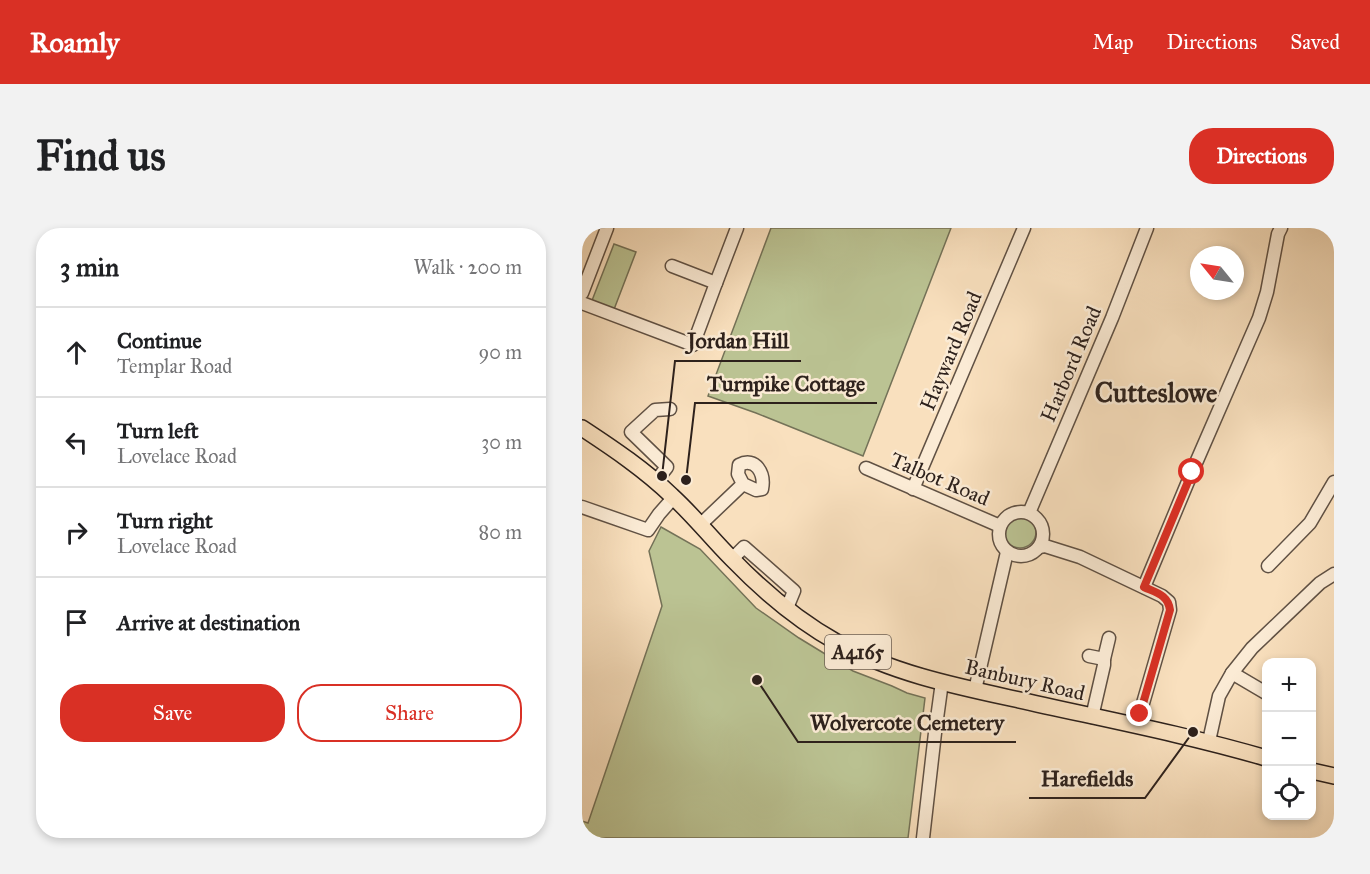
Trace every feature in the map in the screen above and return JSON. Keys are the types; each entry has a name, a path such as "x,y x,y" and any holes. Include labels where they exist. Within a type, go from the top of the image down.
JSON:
{"main road":[{"name":"Banbury Road","path":"582,428 623,455 656,481 732,559 787,608 838,643 880,663 942,682 1092,717 1209,741 1262,757"}],"street":[{"path":"582,293 607,228"},
{"path":"582,303 693,345 737,228"},
{"name":"Hayward Road","path":"913,489 1024,228"},
{"name":"Harbord Road","path":"1029,513 1112,318 1147,228"},
{"path":"1144,587 1259,318 1267,292 1277,230"},
{"path":"672,266 716,283"},
{"path":"656,481 667,467 631,432 655,410 670,409"},
{"name":"Talbot Road","path":"866,468 1000,526"},
{"path":"700,525 743,484"},
{"path":"1269,566 1310,523 1334,484"},
{"path":"582,507 648,530 674,497"},
{"path":"1029,513 1038,520 1043,536 1033,553 1015,556 1006,552 999,541 1000,526 1012,514 1029,513"},
{"path":"1039,546 1067,552 1144,587 1169,602 1170,610 1140,716"},
{"path":"975,690 1006,552"},
{"path":"1209,741 1219,696 1232,673 1252,648 1320,583 1334,574"},
{"path":"1092,717 1108,638"},
{"path":"1089,656 1104,659"},
{"path":"1232,673 1262,691"},
{"path":"923,838 942,682"}],"green space":[{"path":"771,228 951,228 863,456 708,396"},
{"path":"614,244 636,252 613,312 591,303"},
{"path":"1020,516 1031,521 1036,532 1031,543 1020,548 1009,543 1004,532 1009,521"},
{"path":"661,527 700,549 756,608 799,638 853,671 925,698 908,838 582,838 582,821 588,823 662,606 649,551"}],"place":[{"name":"Jordan Hill","path":"662,476"},
{"name":"Turnpike Cottage","path":"686,480"},
{"name":"Wolvercote Cemetery","path":"757,680"},
{"name":"Harefields","path":"1193,732"}],"district":[{"name":"Cutteslowe","path":"1156,392"}],"route":[{"path":"1140,714 1170,610 1169,602 1144,587 1192,472"}]}
